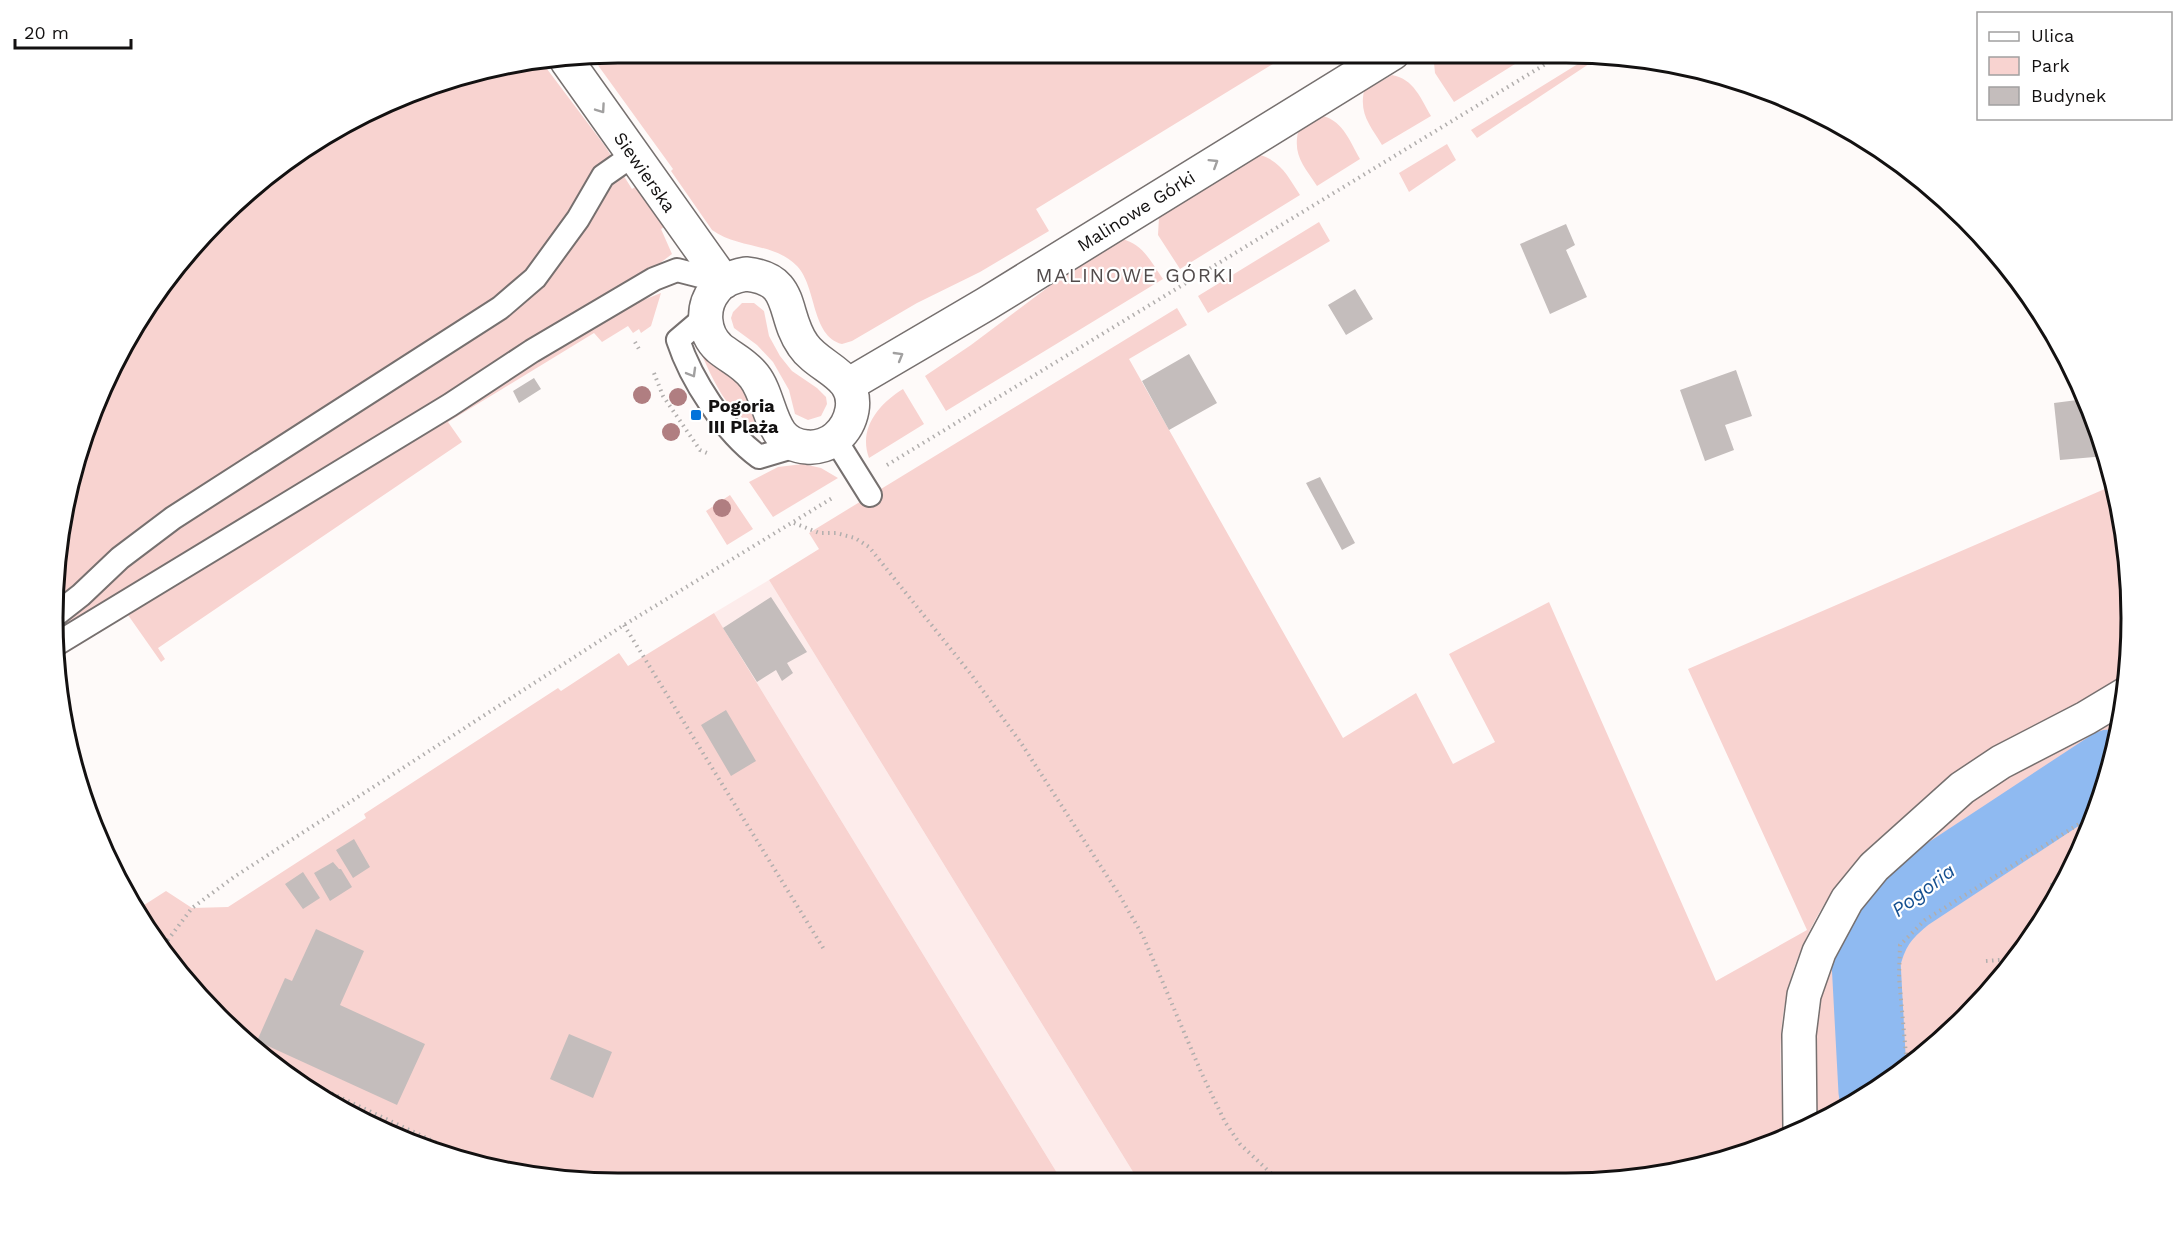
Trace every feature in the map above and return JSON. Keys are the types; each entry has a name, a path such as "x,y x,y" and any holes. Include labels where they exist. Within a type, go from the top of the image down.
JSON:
{"street":[{"name":"Malinowe Górki","path":"848,385 986,304 1377,63"},
{"name":"Siewierska","path":"570,65 724,282"},
{"path":"746,273 771,280 787,299 795,332 806,349 813,358 844,379 848,385 852,406 850,419 845,429 835,439 824,445 810,447 796,446 784,439 774,425 764,392 752,374 745,365 718,347 711,338 705,317 715,289 724,282 746,273"},
{"path":"1800,1121 1799,1035 1804,995 1819,952 1847,900 1874,867 1962,788 2001,762 2114,701"}],"lane":[{"path":"63,609 120,558 173,518 500,308 535,278 578,219 603,176 633,155"},
{"path":"64,640 654,279 676,270 724,282"},
{"path":"705,317 678,340 692,375 711,403 739,440 759,457 796,446"},
{"path":"835,439 866,488"}],"path":[{"path":"167,941 192,908 234,877 624,625 793,523 866,488 1548,63"},
{"path":"635,342 639,349"},
{"path":"793,523 819,533 836,533 855,538 869,547 970,673 1021,743 1120,896 1143,936 1196,1061 1225,1122 1240,1144 1271,1173"},
{"path":"624,625 825,951"},
{"path":"1906,1056 1899,977 1900,945 1925,920 2082,822"},
{"path":"1986,961 2003,960"},
{"path":"356,1107 408,1132"}],"shaded area":[{"path":"769,580 1134,1173 1057,1173 714,613"}],"green space":[{"path":"1275,63 1036,209 1049,231 980,272 917,303 852,341 842,344 832,339 819,321 808,286 797,266 788,258 777,253 733,240 712,230 671,171 673,169 597,64"},
{"path":"1434,63 1515,64 1454,102 1435,73"},
{"path":"1579,63 1589,64 1477,138 1471,130"},
{"path":"546,68 605,146 632,189 641,183 670,223 661,229 672,254 655,267 618,310 661,293 651,326 641,333 639,329 633,333 628,326 602,342 594,333 448,422 462,442 158,648 165,659 161,662 128,615 64,654 63,626 67,624 63,617 68,546 82,474 92,440 105,406 137,340 178,280 201,252 252,201 280,178 340,137 406,105 440,92 474,82"},
{"path":"1392,75 1400,77 1411,85 1431,116 1382,145 1365,114 1364,91"},
{"path":"1323,116 1341,128 1360,159 1317,186 1298,154 1297,140 1298,132"},
{"path":"1447,144 1456,160 1409,192 1399,173"},
{"path":"1260,155 1274,161 1279,166 1300,195 1180,269 1158,235 1159,217"},
{"path":"1319,222 1330,241 1208,313 1198,296"},
{"path":"1122,239 1141,249 1163,279 946,411 925,376 971,345 1067,273"},
{"path":"742,303 754,303 764,311 769,336 780,356 792,371 826,397 827,404 821,416 808,420 795,414 789,390 773,362 757,345 734,328 731,318 733,312"},
{"path":"1177,308 1187,325 1129,359 1343,738 1416,693 1453,764 1495,742 1449,654 1549,602 1716,981 1807,930 1688,669 2105,489 2120,582 2120,654 2117,681 1940,785 1870,846 1834,888 1802,947 1788,989 1781,1040 1783,1129 1710,1154 1638,1168 1602,1172 1134,1173 769,580 819,549 809,533"},
{"path":"701,353 739,382 750,401 754,426 728,404"},
{"path":"903,389 924,424 869,458 866,437 873,418 886,402"},
{"path":"803,464 821,468 838,478 773,517 749,482 778,467"},
{"path":"730,495 753,529 727,545 706,511"},
{"path":"714,613 1057,1173 582,1172 510,1162 474,1154 440,1144 373,1116 340,1099 280,1058 252,1035 201,984 178,956 143,906 166,891 192,908 228,907 366,818 364,814 558,688 561,691 619,653 628,666"},
{"path":"2111,722 2102,762 2079,830 2047,896 2006,956 1983,984 1932,1035 1874,1079 1844,1099 1816,1113 1815,1028 1818,1007 1836,955 1854,919 1876,889 1968,801 2007,775"}],"building":[{"path":"1566,224 1575,245 1566,250 1587,297 1550,314 1520,244"},
{"path":"1355,289 1373,319 1346,335 1328,305"},
{"path":"1189,354 1217,403 1169,430 1142,381"},
{"path":"1736,370 1752,416 1725,425 1734,450 1705,461 1680,390"},
{"path":"534,378 541,389 519,403 513,391"},
{"path":"2076,400 2097,457 2060,460 2054,403"},
{"path":"1320,477 1355,543 1342,550 1306,483"},
{"path":"771,597 807,652 787,663 793,673 782,681 776,670 757,682 723,628"},
{"path":"726,710 756,761 731,776 701,725"},
{"path":"354,839 370,867 353,878 336,850"},
{"path":"333,862 341,869 352,887 330,901 314,873"},
{"path":"303,872 320,898 303,909 285,884"},
{"path":"316,929 364,951 340,1005 425,1044 397,1105 258,1040 285,978 292,981"},
{"path":"569,1034 612,1052 593,1098 550,1079"}],"waterway":[{"name":"Pogoria","path":"1872,1080 1866,961 1872,941 1881,925 1908,897 2099,771"}],"place":[{"name":"Pogoria III Plaża","path":"696,415"}],"district":[{"name":"MALINOWE GÓRKI","path":"1135,275"}]}
